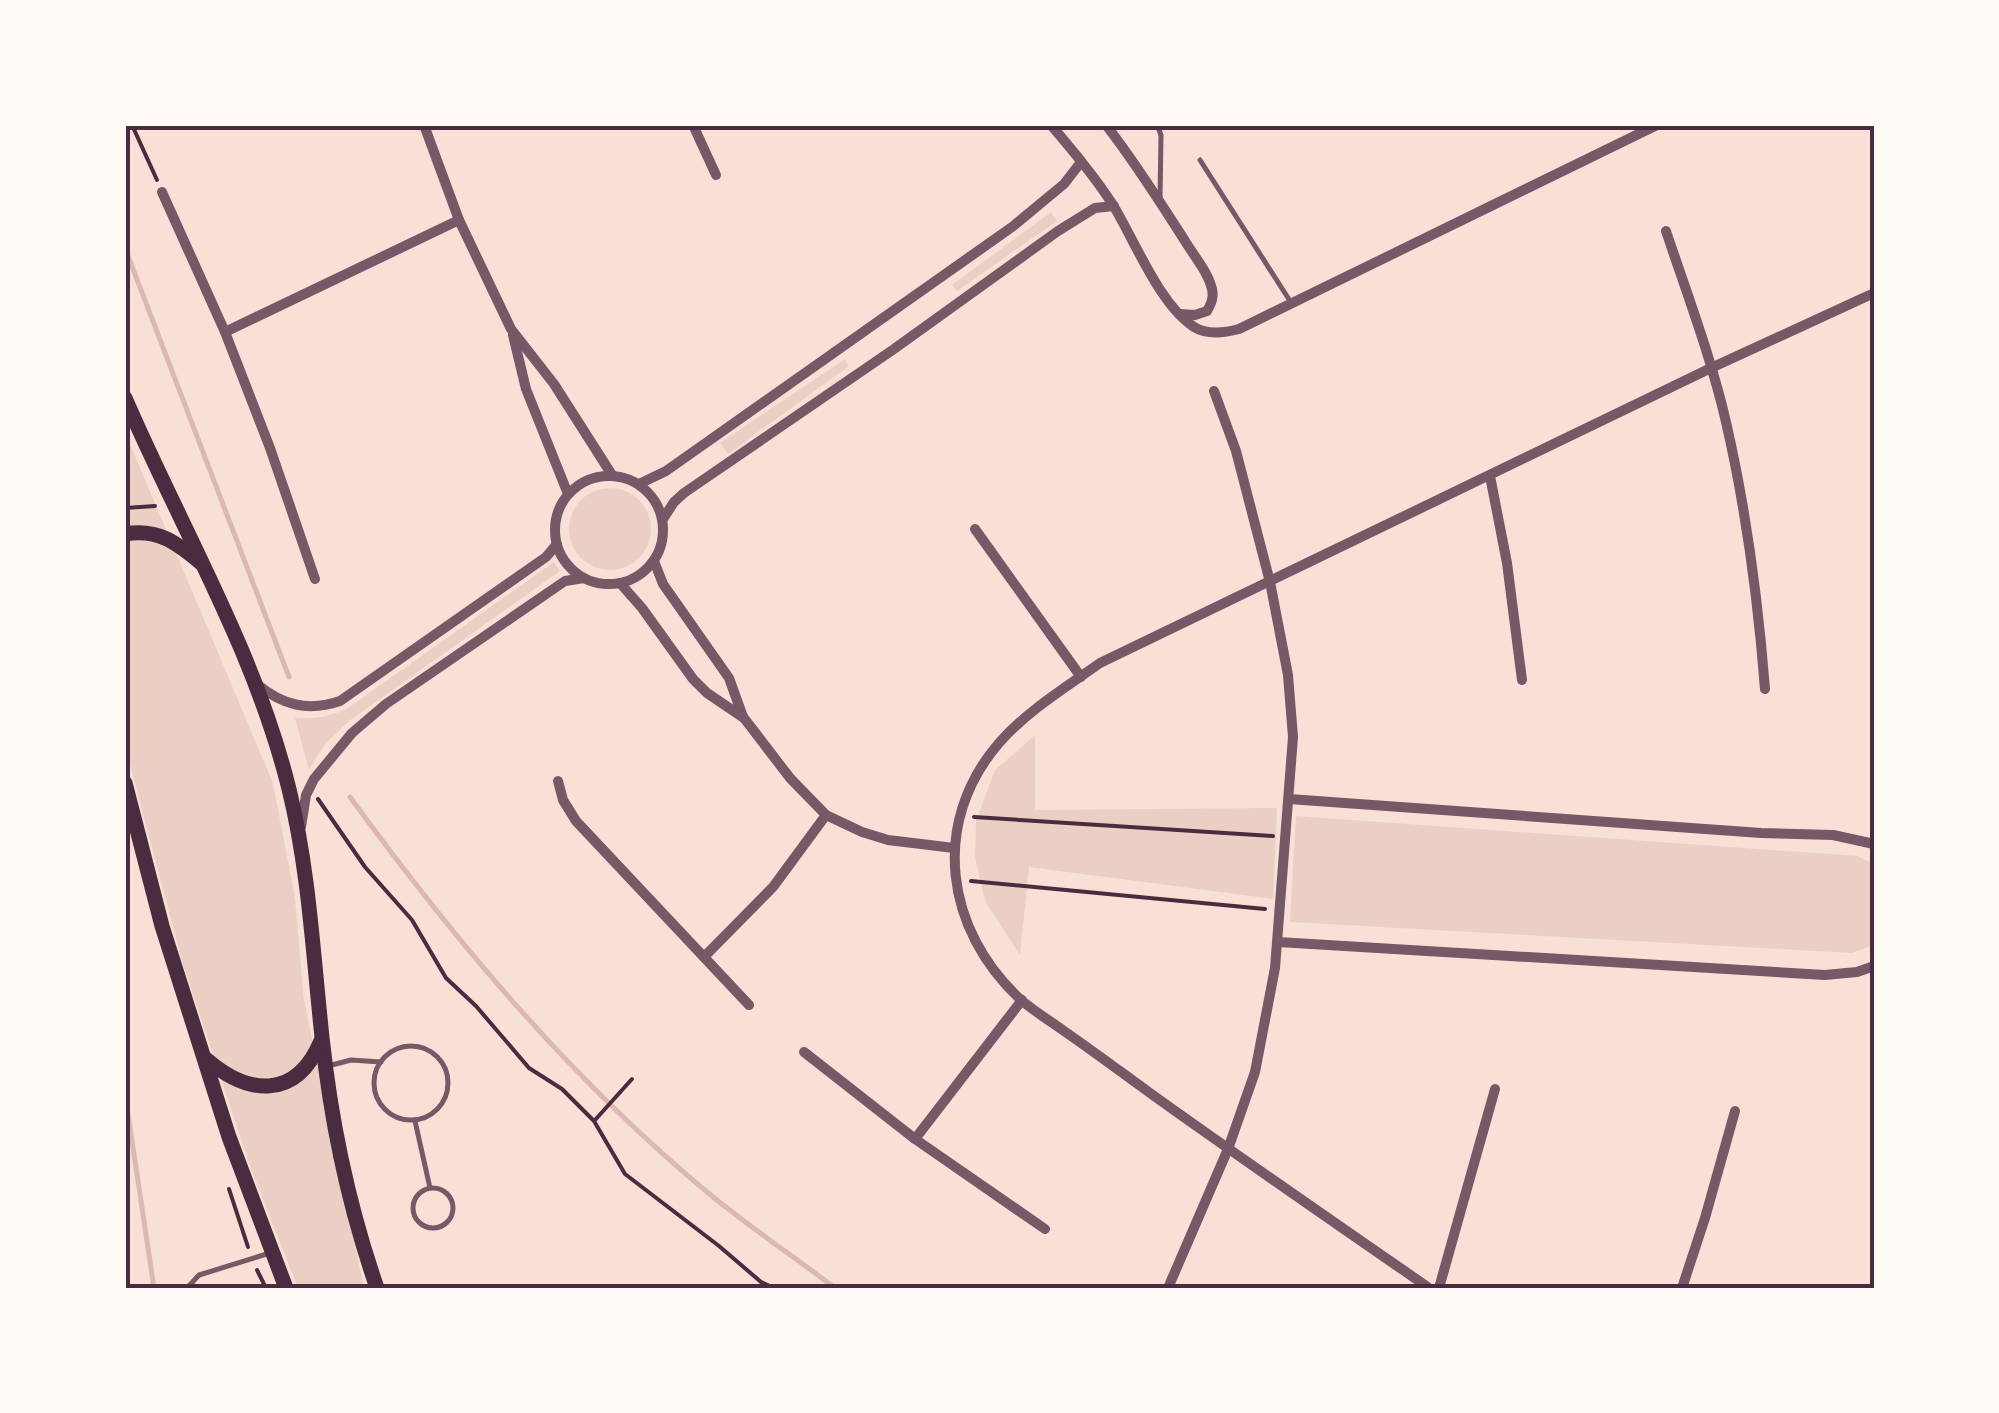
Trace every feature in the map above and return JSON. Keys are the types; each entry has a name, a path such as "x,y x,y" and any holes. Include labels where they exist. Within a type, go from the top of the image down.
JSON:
{"main road":[{"path":"125,398 204,565 274,733 300,843 322,1038 346,1181 377,1288"},
{"path":"125,534 159,534 204,565"},
{"path":"125,784 162,926 229,1137 286,1288"},
{"path":"205,1058 240,1082 270,1087 300,1074 314,1057 322,1038"}],"street":[{"path":"424,125 459,220 511,329 526,389 568,494"},
{"path":"693,125 716,175"},
{"path":"1052,125 1114,206 1173,309 1206,332 1239,329 1657,125"},
{"path":"1106,125 1130,155 1212,289 1206,311 1178,314"},
{"path":"639,484 666,471 1012,227 1064,184 1081,162"},
{"path":"162,192 225,332 315,578"},
{"path":"663,519 684,492 894,349 1058,230 1095,208 1114,206"},
{"path":"225,332 459,220"},
{"path":"1666,231 1726,421 1758,616 1765,688"},
{"path":"1428,1288 1022,1000 987,960 976,941 956,880 954,848 959,816 976,776 998,744 1020,722 1100,664 1874,293"},
{"path":"511,329 554,384 612,475"},
{"path":"1168,1288 1228,1149 1254,1072 1275,968 1293,737 1288,675 1270,582 1236,451 1214,391"},
{"path":"612,475 639,484 654,499 663,519 663,541 654,561 636,578 620,584 584,578 570,567 557,544 557,514 568,494 588,480 612,475"},
{"path":"1490,476 1507,563 1522,680"},
{"path":"976,529 1080,677"},
{"path":"256,684 294,706 313,707 340,701 546,557 557,544"},
{"path":"654,561 662,584 729,678 744,718 790,778 826,815 888,840 954,848"},
{"path":"300,843 310,787 319,770 360,726 564,581 584,578"},
{"path":"620,584 693,679 707,694 744,718"},
{"path":"558,781 563,800 576,821 748,1005"},
{"path":"1289,798 1833,835 1874,844"},
{"path":"704,957 773,887 826,815"},
{"path":"1278,942 1824,976 1874,966"},
{"path":"916,1139 1022,1000"},
{"path":"804,1052 916,1139 1044,1229"},
{"path":"1440,1288 1495,1089"},
{"path":"1682,1288 1735,1111"}],"lane":[{"path":"1157,125 1161,135 1160,202"},
{"path":"1200,160 1292,304"},
{"path":"413,1046 436,1055 448,1076 448,1088 437,1110 415,1121 403,1120 382,1107 374,1084 381,1062 390,1053 413,1046"},
{"path":"326,1066 351,1060 381,1062"},
{"path":"415,1121 430,1188"},
{"path":"430,1188 443,1190 452,1200 452,1214 439,1228 425,1228 413,1212 418,1194 430,1188"},
{"path":"188,1288 204,1272 272,1252"}],"path":[{"path":"132,125 162,192"},
{"path":"125,508 174,504"},
{"path":"310,787 366,867 412,920 446,978 476,1006 529,1068 562,1089 594,1121 625,1174 761,1282 774,1288"},
{"path":"959,816 1286,836"},
{"path":"956,880 1280,910"},
{"path":"594,1121 632,1079"}],"shaded area":[{"path":"1051,212 1057,221 957,291 952,285"},
{"path":"845,359 849,366 728,454 720,443"},
{"path":"125,432 273,783 295,898 304,1001 364,1288 298,1288 251,1169 182,961 125,746"},
{"path":"610,488 626,491 639,500 648,513 648,545 639,558 626,567 610,570 594,567 581,558 572,545 569,529 572,513 581,500 594,491"},
{"path":"554,562 560,571 349,721 325,744 309,770 295,718 322,717 348,708"},
{"path":"1035,735 1035,810 1277,808 1273,899 1029,867 1020,955 985,901 975,857 976,821 995,770"},
{"path":"1296,816 1857,856 1874,864 1874,945 1852,953 1290,922"}],"waterway":[{"path":"125,248 289,677"},
{"path":"350,797 516,1006 608,1102 707,1192 835,1288"},
{"path":"125,1094 154,1288"}]}
